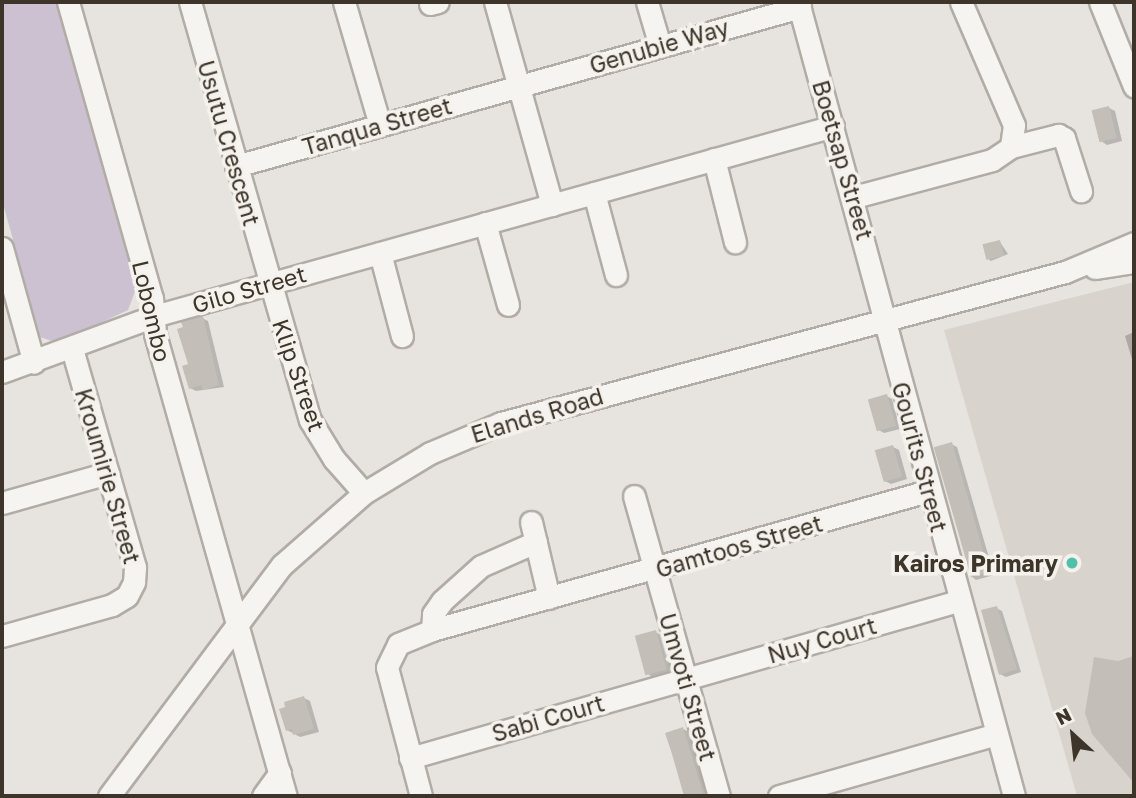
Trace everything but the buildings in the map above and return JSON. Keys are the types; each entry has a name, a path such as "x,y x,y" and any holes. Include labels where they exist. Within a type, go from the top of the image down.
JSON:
{"street":[{"name":"Lobombo","path":"68,2 286,796"},
{"name":"Usutu Crescent","path":"190,2 269,284"},
{"path":"344,2 380,125"},
{"path":"495,2 552,205"},
{"path":"647,2 660,46"},
{"path":"961,2 1014,125 1011,147"},
{"path":"1100,2 1134,86"},
{"name":"Genubie Way","path":"519,86 799,4"},
{"name":"Boetsap Street","path":"799,4 854,197 885,319"},
{"name":"Tanqua Street","path":"236,166 519,86"},
{"name":"Gilo Street","path":"2,372 72,349 154,316 833,126"},
{"path":"854,197 992,160 1011,147 1060,135 1081,191"},
{"path":"714,159 734,242"},
{"path":"594,193 616,275"},
{"path":"485,223 508,305"},
{"name":"Elands Road","path":"1065,272 1134,243"},
{"path":"2,248 34,363"},
{"path":"380,253 402,336"},
{"name":"Elands Road","path":"110,796 237,621 299,548 364,493 430,453 501,423 1065,272 1134,262"},
{"name":"Klip Street","path":"269,284 310,420 334,459 364,493"},
{"name":"Gourits Street","path":"885,319 958,601 1014,796"},
{"name":"Kroumirie Street","path":"2,636 112,605 132,589 135,567 72,349"},
{"path":"2,503 108,473"},
{"name":"Gamtoos Street","path":"421,796 388,659 398,644 432,630 929,491"},
{"name":"Umvoti Street","path":"634,496 719,796"},
{"path":"432,630 433,614 442,601 481,566 533,532 549,598"},
{"name":"Nuy Court","path":"686,679 958,601"},
{"name":"Sabi Court","path":"410,758 686,679"},
{"path":"779,796 996,734"},
{"path":"263,796 280,773"}],"shaded area":[{"path":"2,2 57,2 137,286 128,310 58,343 40,337 2,200"},
{"name":"Kairos Primary","path":"1134,282 1134,796 1077,796 944,330"}],"place":[{"name":"Kairos Primary","path":"1072,563"}]}
